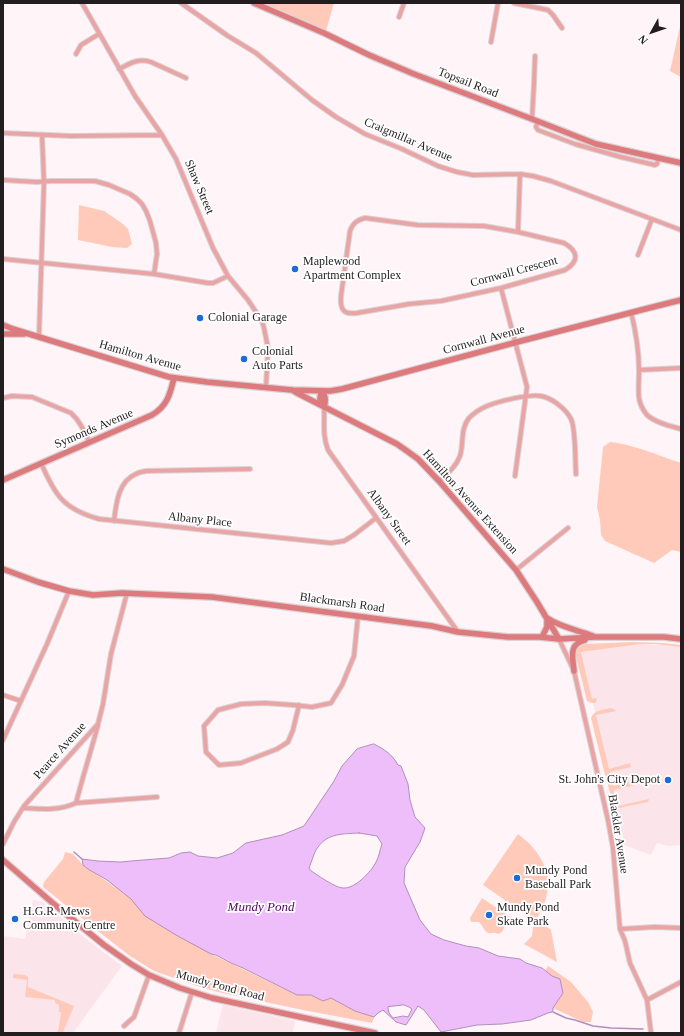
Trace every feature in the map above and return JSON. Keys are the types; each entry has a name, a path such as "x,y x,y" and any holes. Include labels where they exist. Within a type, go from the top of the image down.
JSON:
{"street":[{"name":"Shaw Street","path":"82,3 134,96 162,135 176,159 213,248 228,276 259,316 264,328 268,348 266,387"},
{"name":"Craigmillar Avenue","path":"182,3 256,54 312,100 336,117 365,134 438,166 456,172 473,175 520,174 533,176 551,181 681,230"},
{"name":"Topsail Road","path":"254,3 414,74 532,118 596,144 681,163"},
{"path":"399,17 404,3"},
{"path":"491,42 498,3"},
{"path":"514,3 548,10 562,28"},
{"path":"76,54 81,45 100,34"},
{"path":"532,118 535,56"},
{"path":"119,69 136,61 146,60 186,78"},
{"path":"538,121 536,127 538,130 575,144 655,166 658,159"},
{"path":"3,133 42,135 162,135"},
{"path":"39,336 44,182 42,135"},
{"path":"518,232 520,174"},
{"path":"3,180 37,182 95,182 110,185 130,194 137,199 146,211 150,221 156,243 157,254 154,274"},
{"name":"Cornwall Crescent","path":"369,219 405,224 484,226 560,242 574,250 576,255 575,261 572,266 565,270 501,288 441,301 402,305 352,314 345,312 340,305 350,231 354,224 359,220 369,219"},
{"path":"638,255 652,219"},
{"path":"3,258 154,274 208,283 213,283 228,276"},
{"path":"501,288 527,387 515,476"},
{"name":"Cornwall Avenue","path":"292,390 322,391 342,389 515,342 681,300"},
{"path":"632,312 638,342 640,405 652,419 681,429"},
{"name":"Hamilton Avenue","path":"3,325 174,378 292,390"},
{"path":"3,329 13,329"},
{"name":"Hamilton Avenue","path":"3,334 33,335"},
{"path":"639,370 681,368"},
{"name":"Symonds Avenue","path":"3,480 140,421 157,412 167,401 174,378"},
{"name":"Hamilton Avenue Extension","path":"292,390 407,450 418,459 516,570 559,639"},
{"name":"Albany Street","path":"322,391 326,396 326,403 324,407 324,435 328,450 458,632"},
{"path":"3,398 12,396 32,397 71,413 81,424 89,442"},
{"path":"439,481 457,464 461,454 465,425 475,413 487,406 526,396 541,396 548,398 570,416 574,426 576,474"},
{"name":"Albany Place","path":"41,463 53,488 65,503 80,513 99,520 331,543 344,541 376,518"},
{"path":"114,521 117,499 128,479 135,474 146,471 250,469"},
{"path":"516,570 568,528"},
{"name":"Blackmarsh Road","path":"3,569 38,582 69,591 93,595 127,593 212,597 432,626 458,632 508,637 542,637 559,639 595,637 664,637 681,639"},
{"path":"3,740 47,644 69,591"},
{"name":"Pearce Avenue","path":"3,844 23,808 98,724 103,704 111,654 127,593"},
{"path":"299,705 293,730 288,742 277,749 241,763 218,765 206,752 204,726 218,710 241,704 265,703 299,705 312,707 331,703 342,685 354,656 358,616"},
{"path":"542,637 547,627 547,618"},
{"path":"547,618 595,637"},
{"path":"574,671 572,653 574,647 581,641 595,637"},
{"name":"Blackler Avenue","path":"559,639 574,671 611,834 620,929 630,963 647,1000 651,1033"},
{"path":"3,695 21,701"},
{"path":"76,802 98,724"},
{"path":"23,808 52,809 72,805 76,802 156,797"},
{"name":"Mundy Pond Road","path":"3,860 104,945 131,964 167,983 212,998 375,1033"},
{"path":"620,929 655,927 681,928"},
{"path":"124,1026 134,1017 150,975"},
{"path":"647,1000 681,982"},
{"path":"178,1033 192,992"}],"shaded area":[{"path":"260,3 334,3 326,31"},
{"path":"681,22 681,77 670,71"},
{"path":"79,205 104,211 123,224 128,229 132,244 127,248 112,247 78,240"},
{"path":"610,442 637,448 681,463 681,552 672,550 654,563 605,541 601,535 597,507 603,447"},
{"path":"632,642 662,643 681,645 681,647 641,644 581,652 592,699 596,698 597,701 592,703 587,701 575,653 578,648 586,644"},
{"path":"641,644 681,647 681,845 668,846 657,843 651,855 624,845 617,805 581,652"},
{"path":"610,708 616,711 596,715 609,769 630,763 631,767 610,772 611,777 607,777 605,775 591,718 594,713"},
{"path":"638,780 640,781 639,784 614,790 614,794 611,794 609,790 608,784 610,782 613,786"},
{"path":"649,799 648,802 618,808 617,813 615,813 613,803 617,802 618,806"},
{"name":"Mundy Pond Baseball Park","path":"518,834 529,843 537,853 547,874 548,885 546,897 542,909 535,921 483,885"},
{"path":"65,852 73,854 83,865 211,954 297,995 311,995 323,1001 331,998 355,1011 374,1017 372,1023 218,992 154,971 130,956 43,887 44,882 63,859"},
{"name":"Mundy Pond Skate Park","path":"482,898 510,917 510,920 498,934 488,933 479,922 471,922 470,918"},
{"path":"33,900 42,902 90,942 122,966 73,1033 3,1033 3,936 25,939"},
{"path":"543,924 551,930 557,962 524,944 532,936 533,927"},
{"path":"548,966 571,982 588,1002 593,1012 591,1022 583,1022 553,1008 563,993 560,979 545,971"},
{"path":"14,974 25,975 28,977 28,987 74,1006 63,1032 57,1033 61,1012 59,1012 59,1005 55,1003 55,1000 25,997 27,980 13,978"},
{"path":"223,1005 295,1021 293,1033 216,1033"}],"water":[{"name":"Mundy Pond","path":"374,744 382,748 398,765 401,766 408,784 410,800 415,817 425,828 420,842 405,867 404,883 420,920 431,934 444,940 479,948 498,956 520,959 526,963 542,968 552,976 560,979 563,993 552,1012 531,1020 502,1024 477,1025 441,1032 424,1010 418,1006 406,1025 396,1022 383,1010 374,1017 355,1011 331,998 323,1001 311,995 297,995 216,955 211,954 176,935 145,916 131,899 107,880 83,865 82,859 120,862 169,858 181,853 190,852 198,856 217,858 233,853 246,843 282,835 304,826 334,781 342,766 357,749","holes":["359,833 377,836 382,844 374,866 367,875 357,883 348,888 343,888 326,881 310,870 309,868 315,851 322,842 336,835","404,1005 412,1009 408,1017 403,1016 393,1018 389,1013 388,1007"]}],"waterway":[{"path":"74,852 82,859"},
{"path":"553,1012 566,1018 593,1026 643,1029"}],"place":[{"name":"Maplewood Apartment Complex","path":"295,269"},
{"name":"Colonial Garage","path":"200,318"},
{"name":"Colonial Auto Parts","path":"244,359"},
{"name":"St. John's City Depot","path":"668,780"},
{"name":"Mundy Pond Baseball Park","path":"517,878"},
{"name":"Mundy Pond Skate Park","path":"489,915"},
{"name":"H.G.R. Mews Community Centre","path":"15,919"}]}
